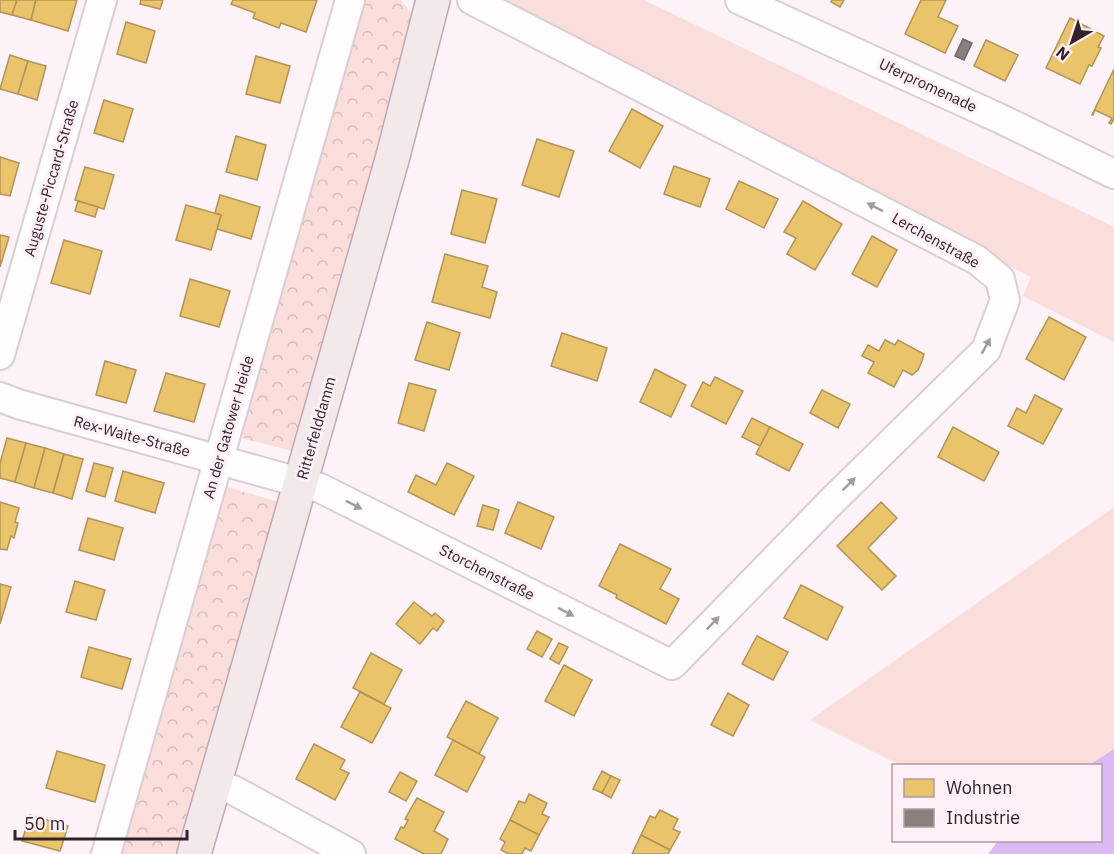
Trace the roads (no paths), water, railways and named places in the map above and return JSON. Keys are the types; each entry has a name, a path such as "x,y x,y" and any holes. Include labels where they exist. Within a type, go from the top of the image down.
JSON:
{"main road":[{"name":"Ritterfelddamm","path":"194,854 393,156 433,0"}],"street":[{"name":"Auguste-Piccard-Straße","path":"0,355 102,0"},
{"name":"An der Gatower Heide","path":"106,854 350,0"},
{"name":"Lerchenstraße","path":"472,0 977,260 1000,279 1005,300 986,350 832,501 672,665"},
{"name":"Uferpromenade","path":"740,0 1001,119 1114,174"},
{"name":"Rex-Waite-Straße","path":"0,397 300,483"},
{"name":"Storchenstraße","path":"300,483 320,489 672,665"},
{"path":"214,785 233,790 351,854"}]}
